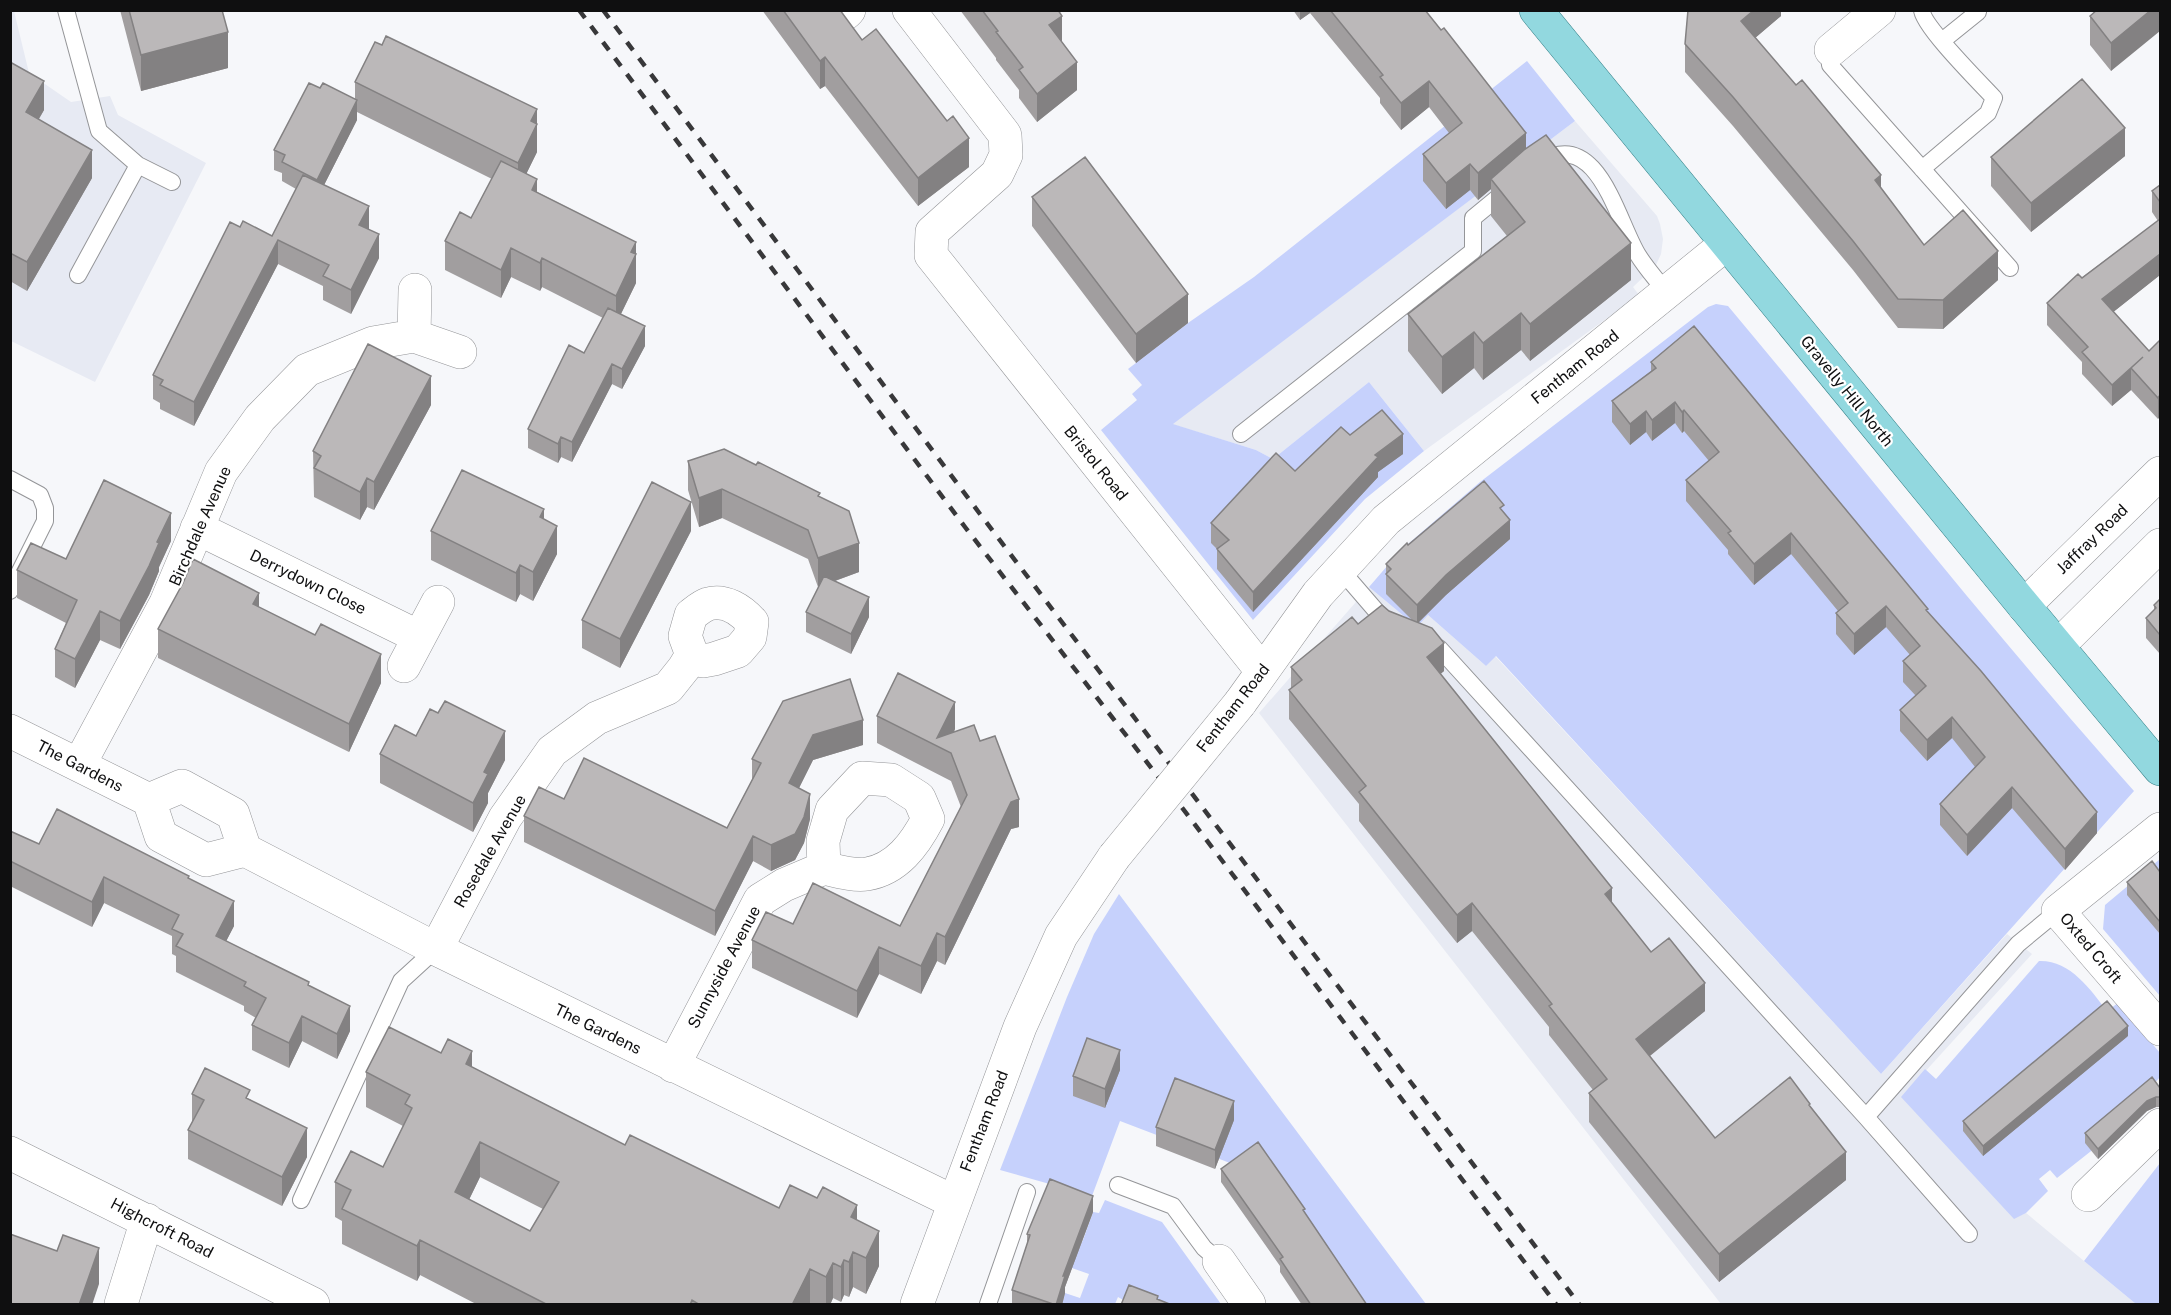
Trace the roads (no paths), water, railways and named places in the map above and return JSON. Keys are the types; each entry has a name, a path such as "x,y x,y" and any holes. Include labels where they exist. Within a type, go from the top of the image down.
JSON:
{"main road":[{"name":"Gravelly Hill North","path":"1538,11 1726,244 2160,769"}],"street":[{"name":"Bristol Road","path":"909,10 1005,135 1006,155 997,174 932,232 931,255 1262,671"},
{"path":"1831,50 1867,14"},
{"name":"Fentham Road","path":"917,1305 1020,1027 1061,936 1114,857 1239,703 1318,594 1386,520 1726,244"},
{"path":"414,336 415,290"},
{"name":"Birchdale Avenue","path":"79,765 166,603 221,472 260,418 307,370 373,343 414,336 460,351"},
{"name":"Jaffray Road","path":"2024,606 2160,473"},
{"name":"Derrydown Close","path":"197,528 419,636"},
{"path":"2058,646 2160,545"},
{"path":"404,666 438,602"},
{"name":"Rosedale Avenue","path":"436,949 505,818 552,751 597,718 668,688 692,655"},
{"name":"The Gardens","path":"10,731 149,800"},
{"path":"183,786 233,814 245,850 206,860 161,836 149,800 183,786"},
{"name":"Oxted Croft","path":"2160,829 2058,911 2160,1029"},
{"name":"The Gardens","path":"245,850 436,949 954,1202"},
{"name":"Sunnyside Avenue","path":"673,1066 760,900 784,885 824,868"},
{"path":"2088,1194 2160,1125"},
{"name":"Highcroft Road","path":"10,1153 313,1305"},
{"path":"121,1305 147,1220"},
{"path":"1219,1261 1249,1305"}],"lane":[{"path":"66,10 99,131 138,165 172,182"},
{"path":"1922,10 1922,16 1942,41 1994,98 1988,113 1922,169"},
{"path":"1942,41 1978,12"},
{"path":"1831,50 1828,57 1830,65 2010,268"},
{"path":"1241,434 1473,251 1473,218 1523,176 1556,155 1566,154 1582,158 1597,171 1638,255 1666,292"},
{"path":"78,275 138,165"},
{"path":"10,479 40,495 45,508 45,521 10,591"},
{"path":"1340,569 1393,630 1439,648 1866,1117 1969,1234"},
{"path":"1866,1117 2019,944 2058,911"},
{"path":"301,1200 401,981 436,949"},
{"path":"1118,1185 1173,1206 1204,1248 1219,1261"},
{"path":"988,1305 1028,1192"}],"railway":[{"path":"579,10 965,527 1190,818 1556,1304"},
{"path":"603,10 980,514 1579,1304"}]}
